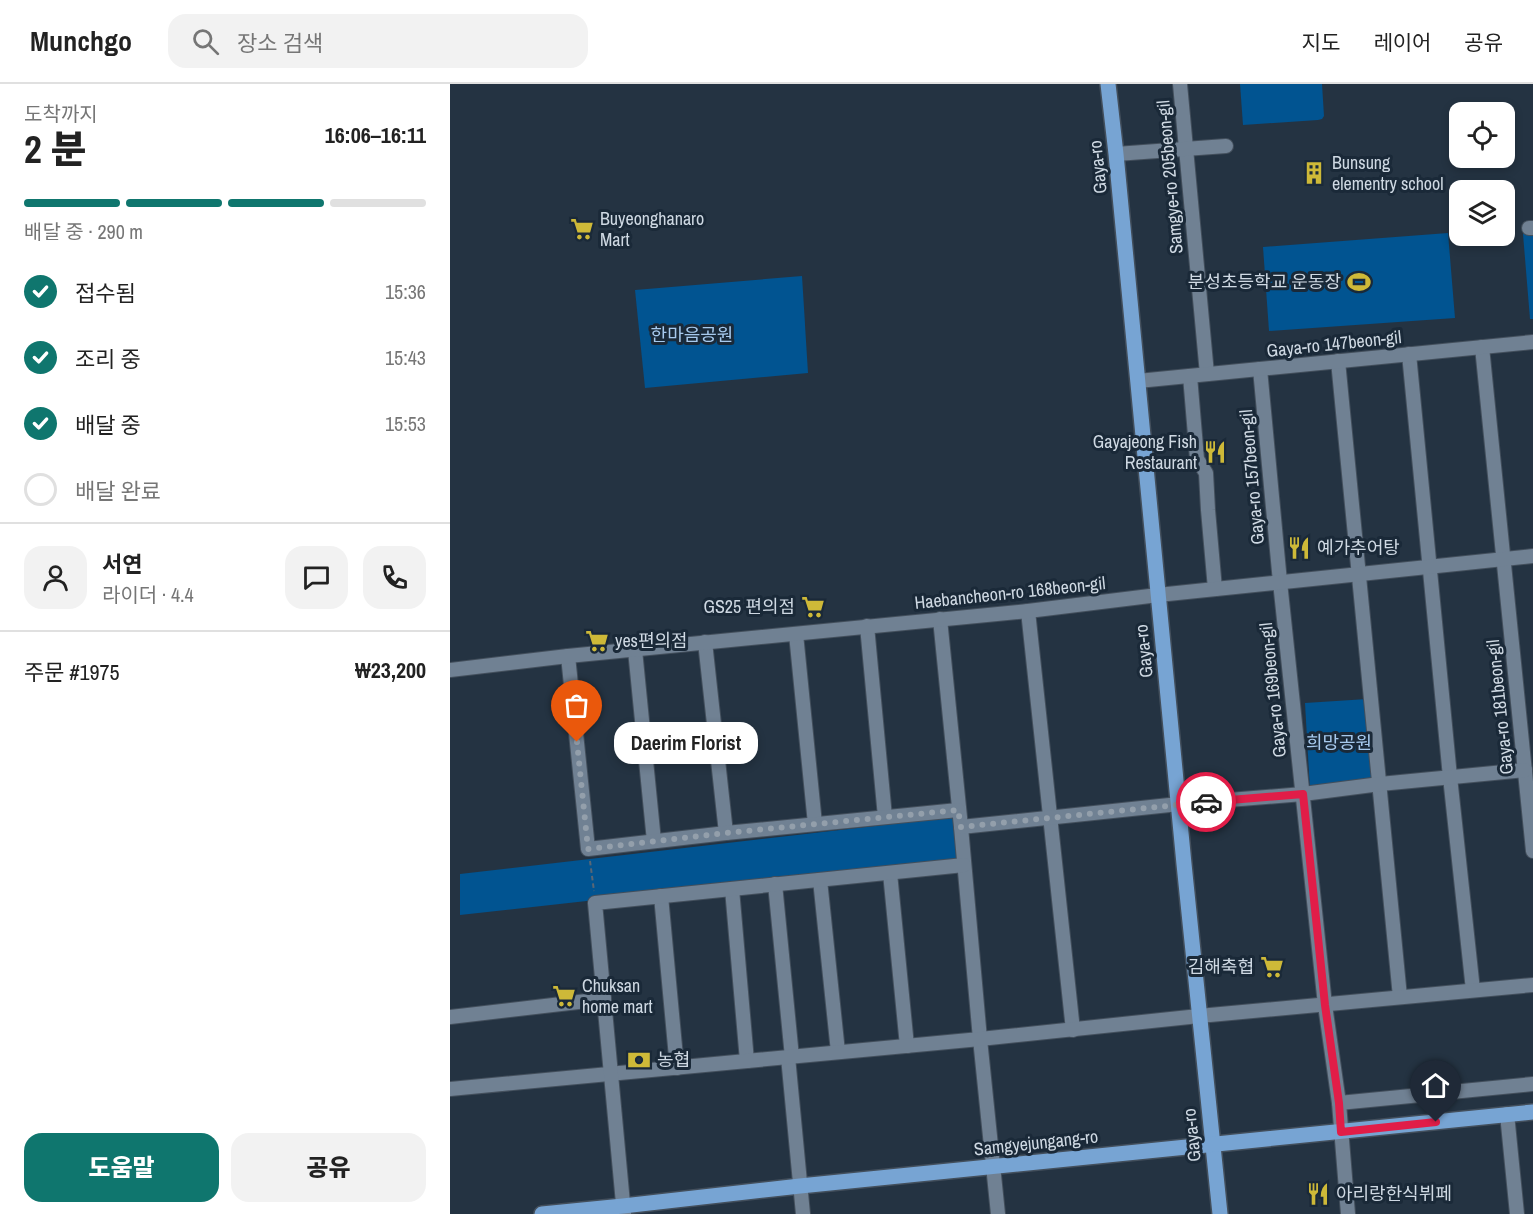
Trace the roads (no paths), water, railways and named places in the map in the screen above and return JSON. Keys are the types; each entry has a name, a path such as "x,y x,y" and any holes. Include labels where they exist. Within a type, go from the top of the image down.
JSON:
{"main road":[{"name":"Gaya-ro","path":"1108,84 1220,1214"},
{"name":"Samgyejungang-ro","path":"542,1214 624,1210 800,1186 1533,1112"}],"street":[{"name":"Samgye-ro 205beon-gil","path":"1180,84 1207,374"},
{"path":"1116,154 1226,146"},
{"name":"Gaya-ro 147beon-gil","path":"1138,381 1533,342"},
{"path":"1482,347 1503,559"},
{"path":"1410,354 1429,566 1473,990"},
{"path":"1338,361 1400,997"},
{"name":"Gaya-ro 157beon-gil","path":"1260,369 1280,582"},
{"path":"1190,376 1197,459 1206,473 1215,589"},
{"path":"1158,595 1533,556"},
{"name":"Gaya-ro 181beon-gil","path":"1503,559 1533,851"},
{"name":"Gaya-ro 169beon-gil","path":"1280,582 1303,794"},
{"name":"Haebancheon-ro 168beon-gil","path":"450,670 705,642 1028,611 1158,595"},
{"path":"1028,611 1073,1030"},
{"path":"940,620 998,1214"},
{"path":"867,626 885,817"},
{"path":"796,634 815,824"},
{"path":"705,642 726,833"},
{"path":"635,650 654,842"},
{"path":"568,656 588,849 958,810"},
{"path":"961,827 1525,770"},
{"path":"1303,794 1325,1005 1339,1103 1348,1214"},
{"path":"624,1210 595,903 964,865"},
{"path":"890,873 907,1046"},
{"path":"820,880 838,1053"},
{"path":"775,884 803,1214"},
{"path":"732,889 747,1061"},
{"path":"661,896 677,1068"},
{"path":"450,1089 1533,985"},
{"path":"450,1017 604,999"},
{"path":"1339,1103 1533,1084"},
{"path":"1507,1114 1517,1214"}],"place":[{"name":"Bunsung elementry school","path":"1314,173"},
{"name":"Buyeonghanaro Mart","path":"582,229"},
{"name":"분성초등학교 운동장","path":"1359,282"},
{"name":"Gayajeong Fish Restaurant","path":"1215,452"},
{"name":"예가추어탕","path":"1299,548"},
{"name":"GS25 편의점","path":"813,607"},
{"name":"yes편의점","path":"597,641"},
{"name":"Daerim Florist","path":"577,742"},
{"name":"김해축협","path":"1272,967"},
{"name":"Chuksan home mart","path":"564,996"},
{"name":"농협","path":"639,1060"},
{"name":"아리랑한식뷔페","path":"1318,1194"}],"park label":[{"name":"한마음공원","path":"692,335"},
{"name":"희망공원","path":"1339,743"}]}
